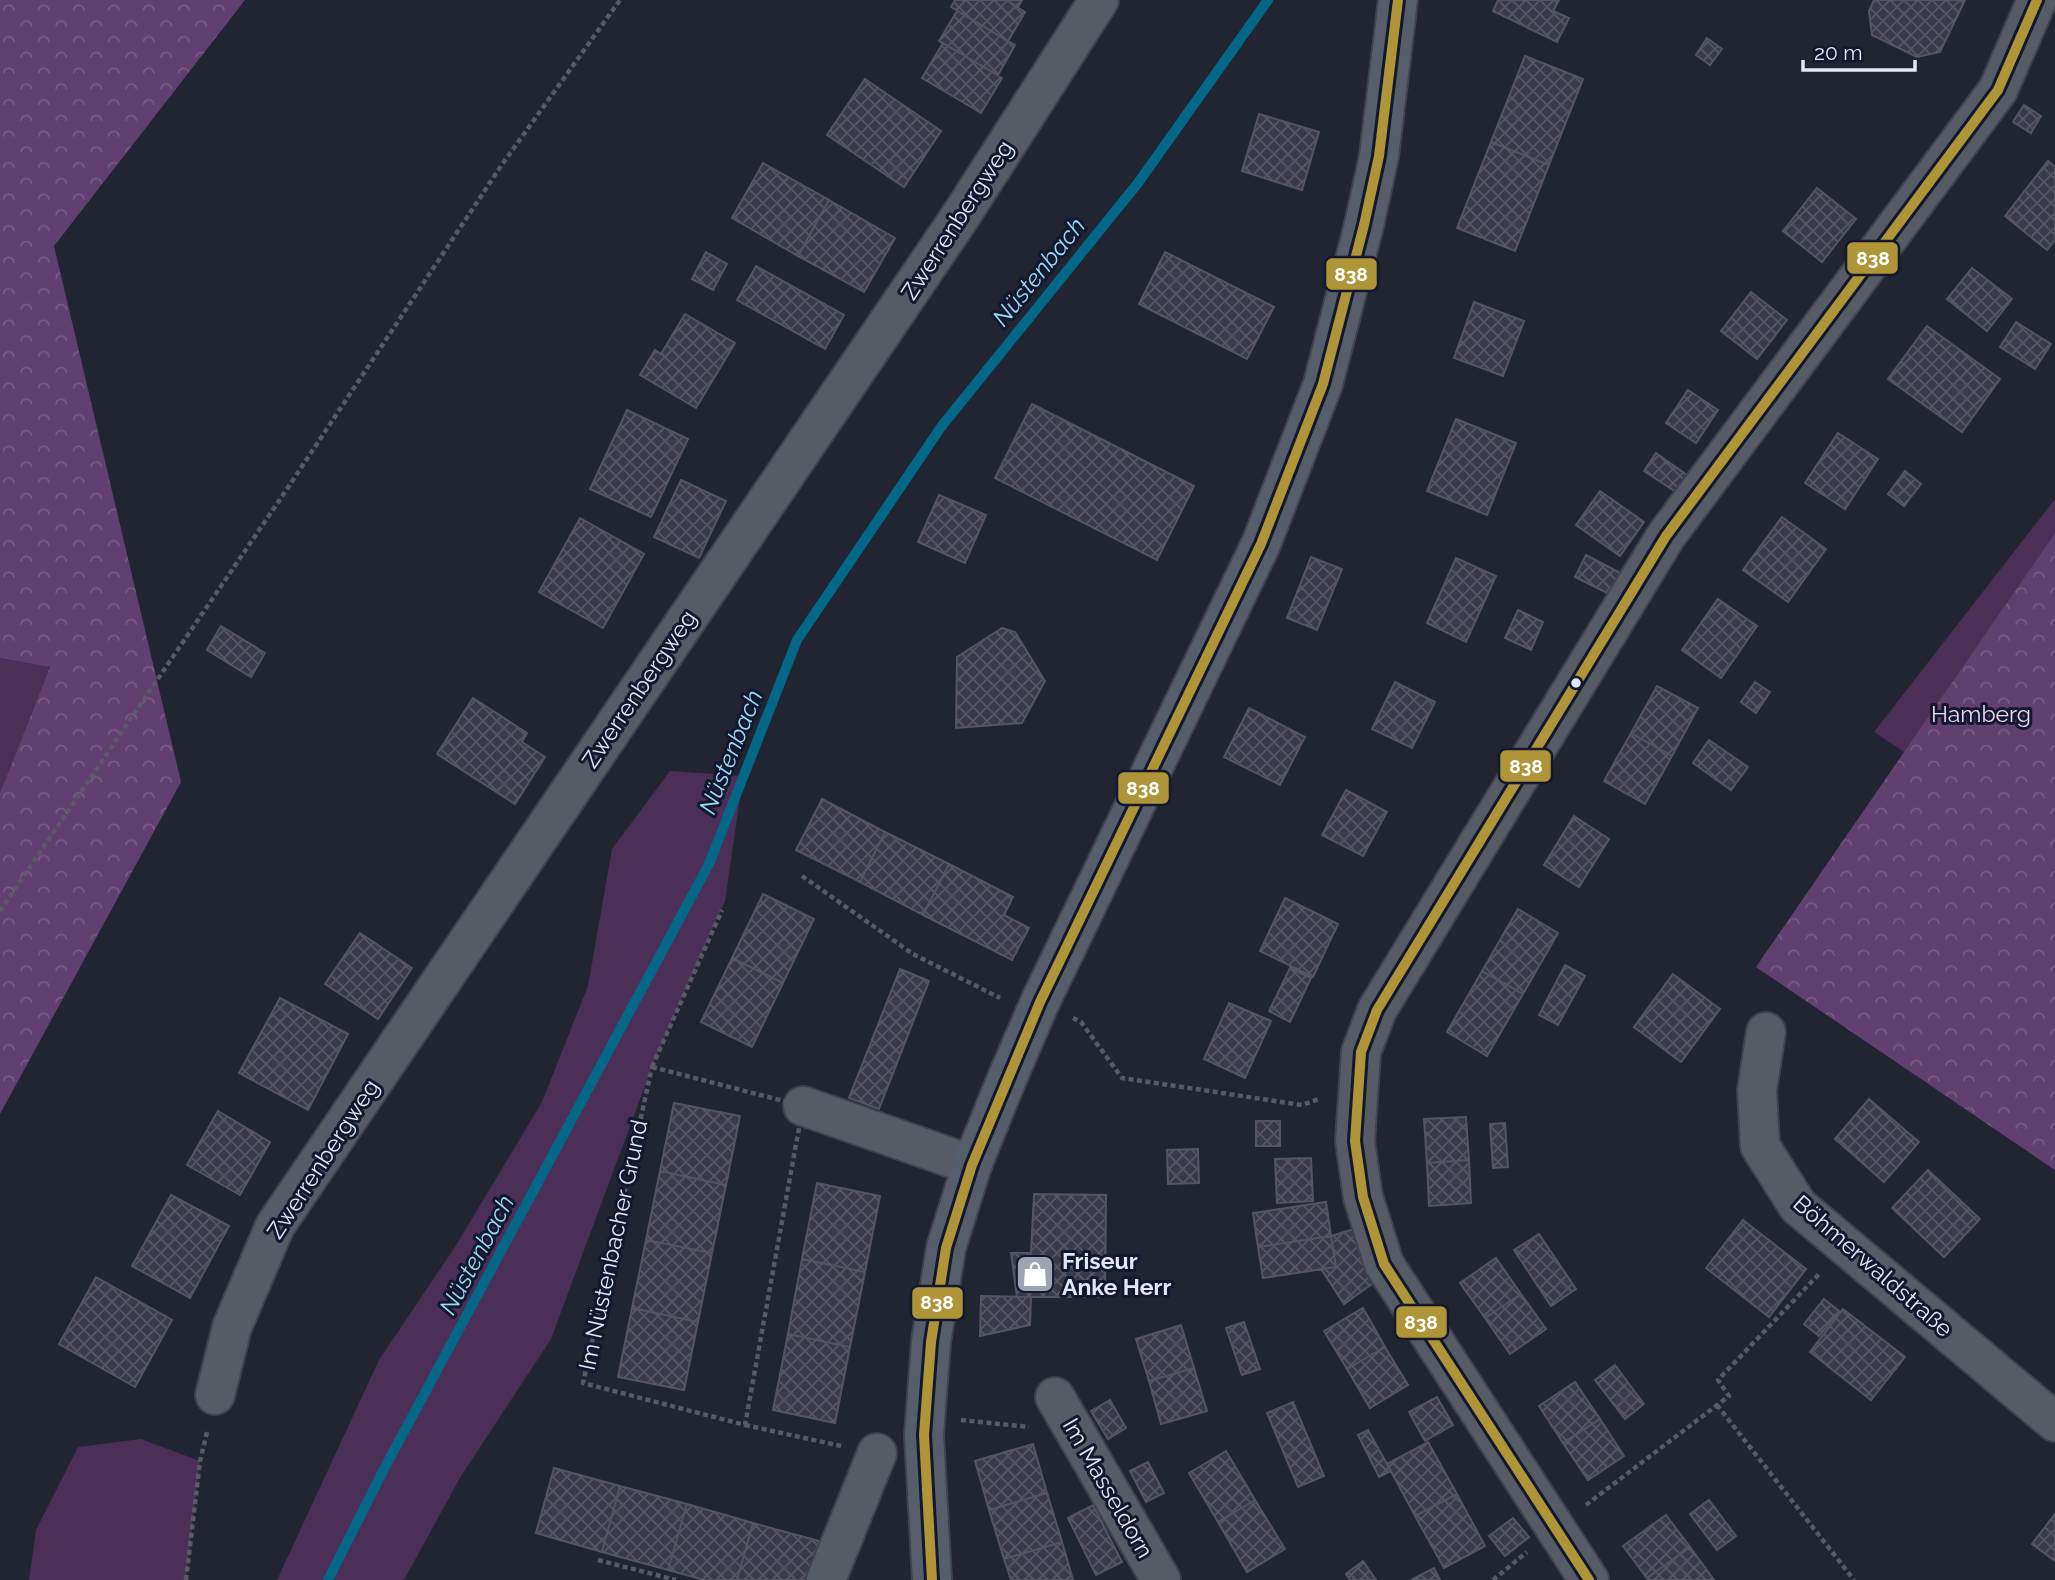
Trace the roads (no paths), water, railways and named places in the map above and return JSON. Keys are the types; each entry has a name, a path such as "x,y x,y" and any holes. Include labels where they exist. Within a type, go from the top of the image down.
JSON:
{"main road":[{"path":"932,1580 926,1416 931,1342 946,1248 972,1165 1035,1016 1261,544 1323,384 1379,156 1398,0"}],"street":[{"name":"Zwerrenbergweg","path":"215,1395 232,1327 275,1226 960,217 1099,0"},
{"path":"1589,1580 1384,1264 1363,1197 1355,1141 1361,1052 1377,1010 1666,536 1998,90 2038,0"},
{"name":"Böhmerwaldstraße","path":"1766,1032 1757,1090 1760,1146 1798,1206 2055,1422"},
{"path":"803,1106 972,1165"},
{"name":"Im Masseldorn","path":"1055,1397 1161,1580"},
{"path":"826,1580 865,1450 926,1463"}],"waterway":[{"name":"Nüstenbach","path":"328,1580 385,1467 709,864 797,640 941,427 1138,183 1268,0"}],"place":[{"name":"Friseur Anke Herr","path":"1035,1274"}],"park label":[{"name":"Hamberg","path":"1981,714"}]}
